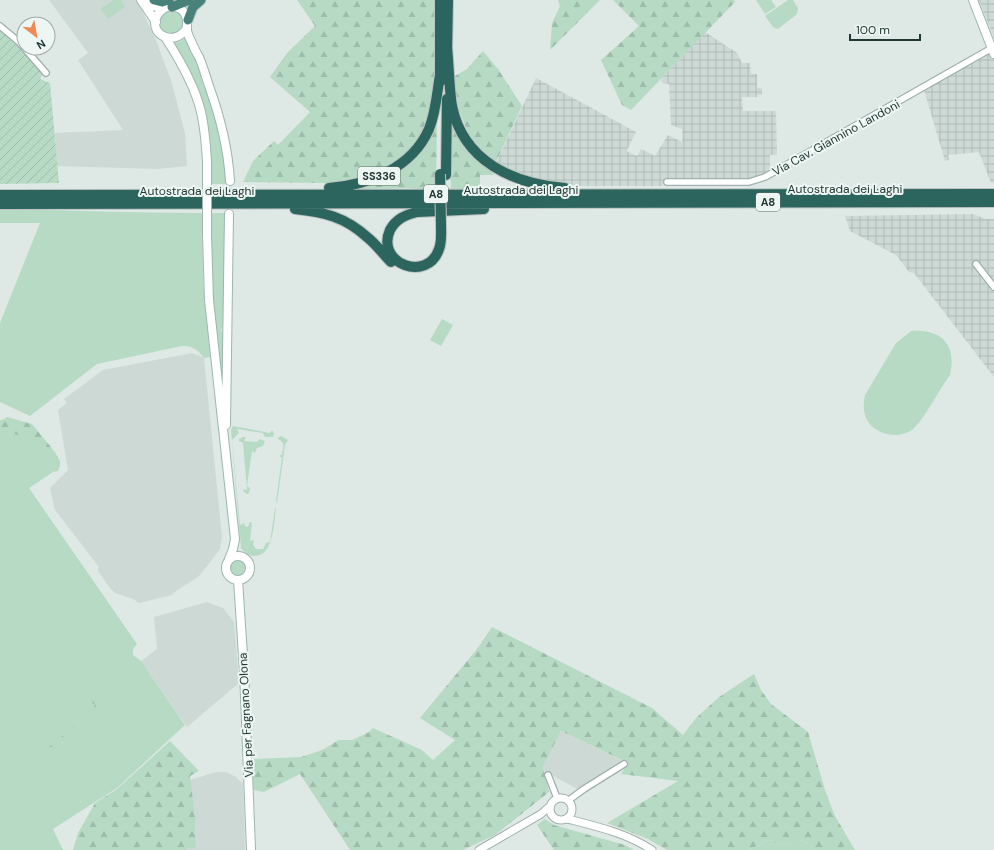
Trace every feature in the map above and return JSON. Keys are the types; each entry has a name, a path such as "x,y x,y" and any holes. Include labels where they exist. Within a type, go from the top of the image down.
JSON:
{"highway":[{"path":"154,0 169,5 189,0"},
{"path":"187,24 193,7 201,0"},
{"path":"256,199 323,212 343,220 356,227 394,265 411,272 427,270 440,260 444,252 446,241 444,225 440,75 440,0"},
{"path":"443,174 448,0"},
{"path":"447,47 451,95 456,119 462,133 478,155 502,172 524,181 549,187 616,194"},
{"name":"SS336","path":"256,199 303,188 337,187 362,182 393,169 411,155 429,128 434,112 440,75"},
{"name":"Autostrada dei Laghi","path":"0,204 616,194 994,194"},
{"name":"Autostrada dei Laghi","path":"0,195 541,203 994,202"},
{"path":"444,225 439,249 435,257 425,265 419,267 404,265 392,256 388,250 387,242 392,226 398,219 406,215 417,212 517,208 541,203"}],"main road":[{"path":"141,0 156,22 158,31 165,37 176,53 193,88 201,113 206,140 206,235 209,300 235,539 233,549 225,567 227,574 231,579 238,580 245,578 249,572 250,565 235,539"},
{"path":"146,0 152,6 169,5 182,11 187,24 190,41 199,58 223,128 230,181"},
{"path":"973,0 993,52"},
{"path":"156,22 158,14 169,5"},
{"path":"165,37 176,38 180,36 187,24"},
{"path":"226,453 229,214"},
{"path":"229,559 236,556 244,557"},
{"name":"Via per Fagnano Olona","path":"238,580 244,666 251,850"}],"street":[{"path":"0,26 19,42 46,73"},
{"name":"Via Cav. Giannino Landoni","path":"667,182 749,182 765,177 993,52"},
{"path":"976,264 994,287"},
{"path":"569,800 624,764"},
{"path":"548,775 557,798"},
{"path":"479,850 536,817 550,806 551,803 557,798 569,800 572,810 582,822"},
{"path":"550,806 552,816"},
{"path":"566,819 570,816 572,810"},
{"path":"536,817 552,816 559,820 566,819 582,822 625,836 652,850"}],"shaded area":[{"path":"49,0 137,0 155,38 171,80 185,133 187,166 158,169 57,166 55,133 123,130 78,60 88,53"},
{"path":"979,0 994,0 994,38"},
{"path":"705,32 737,53 742,63 750,63 751,74 757,74 757,88 762,88 762,95 757,95 757,97 742,97 743,111 776,111 777,155 770,155 770,172 757,178 665,178 662,186 580,186 539,182 495,165 536,78 636,132 627,150 628,152 637,156 641,149 655,156 668,135 682,142 682,129 671,125 669,84 662,83 661,79"},
{"path":"994,48 994,183 991,183 979,152 948,155 949,160 945,161 924,90"},
{"path":"973,214 986,219 994,219 994,377 914,273 909,272 896,255 850,231 845,216"},
{"path":"192,353 204,358 222,537 220,549 198,577 172,595 139,603 133,599 115,593 109,587 98,571 99,567 55,510 50,488 68,470 58,410 67,403 64,399 103,370"},
{"path":"207,602 223,608 234,622 239,683 187,727 141,661 157,649 154,617"},
{"path":"561,731 625,762 581,791 541,768"},
{"path":"216,772 226,772 236,777 243,784 245,850 186,850 196,848 195,818 190,780"}],"green space":[{"path":"114,0 121,0 125,7 108,19 101,8"},
{"path":"297,0 434,0 434,91 430,114 422,136 402,159 368,176 347,181 326,183 243,182 253,161 274,141 278,145 310,112 270,77 287,53 315,26"},
{"path":"558,0 600,0 550,50 552,23 560,6"},
{"path":"613,0 734,0 735,2 631,110 622,105 601,60 639,26"},
{"path":"756,0 771,0 776,7 765,14"},
{"path":"788,0 793,0 798,8 797,14 778,29 773,27 765,16"},
{"path":"171,10 180,13 183,22 180,31 171,34 162,31 159,22 162,13"},
{"path":"0,29 16,44 16,56 28,56 43,73 40,79 50,83 59,183 0,184"},
{"path":"185,38 199,67 203,84 218,123 226,166 226,184 211,184 209,140 173,43 181,41"},
{"path":"483,51 498,69 522,106 495,164 471,139 459,111 453,77 467,69"},
{"path":"449,107 494,175 480,175 480,188 451,190"},
{"path":"437,125 436,190 406,188 359,189 391,176 406,167 422,152"},
{"path":"0,209 202,213 203,282 210,357 204,358 194,349 182,346 97,364 30,416 0,402 0,323 40,223 0,223"},
{"path":"211,213 227,213 226,319 221,330 226,344 224,405 211,296"},
{"path":"442,319 453,325 441,346 430,340"},
{"path":"911,331 931,333 944,341 949,347 951,355 952,364 950,375 926,413 912,430 898,435 883,433 874,428 866,417 864,409 865,395 896,343"},
{"path":"7,417 32,424 55,452 60,461 58,471 55,472 49,456 44,449 33,441 20,435 6,433 0,434 0,420"},
{"path":"233,426 270,433 272,430 274,433 273,437 265,437 263,433 237,429 239,433 232,440 240,525 244,523 247,527 249,522 252,523 250,541 254,540 253,545 256,549 263,549 266,543 270,542 276,508 272,537 269,545 266,551 261,555 254,556 246,554 241,548 231,430"},
{"path":"0,428 32,439 49,452 56,470 29,488 137,644 133,649 133,655 141,661 185,725 117,788 53,829 63,850 0,850"},
{"path":"281,436 288,440 285,445 277,503 276,501 282,457 280,457 280,455 282,455 283,446 282,442 277,439"},
{"path":"246,437 244,441 257,442 260,439 265,441 263,446 257,448 255,453 252,451 247,486 250,488 249,493 247,494 243,489 247,490 243,443 239,441 239,439"},
{"path":"234,560 240,560 245,565 243,574 240,576 234,576 229,571 229,565"},
{"path":"492,627 652,708 683,735 696,718 719,697 754,674 761,690 771,704 808,732 825,790 835,816 855,850 809,850 812,846 802,840 784,846 769,840 749,850 667,850 648,839 607,823 678,781 621,774 628,763 561,731 542,768 549,792 495,835 463,850 350,850 300,774 264,792 254,790 252,783 253,759 301,757 322,750 339,740 352,740 369,732 373,728 422,750 433,760 455,740 420,718 477,649"},
{"path":"90,698 93,698 99,705 97,717 75,733 71,737 67,746 58,749 52,756 48,756 48,748 93,710 95,705 90,701"},
{"path":"170,741 199,771 190,776 195,818 196,848 186,850 73,850 78,833 95,803 117,789"},
{"path":"545,819 554,825 625,845 634,850 554,850 537,825"},
{"path":"769,840 784,846 802,840 812,846 809,850 749,850"}]}
